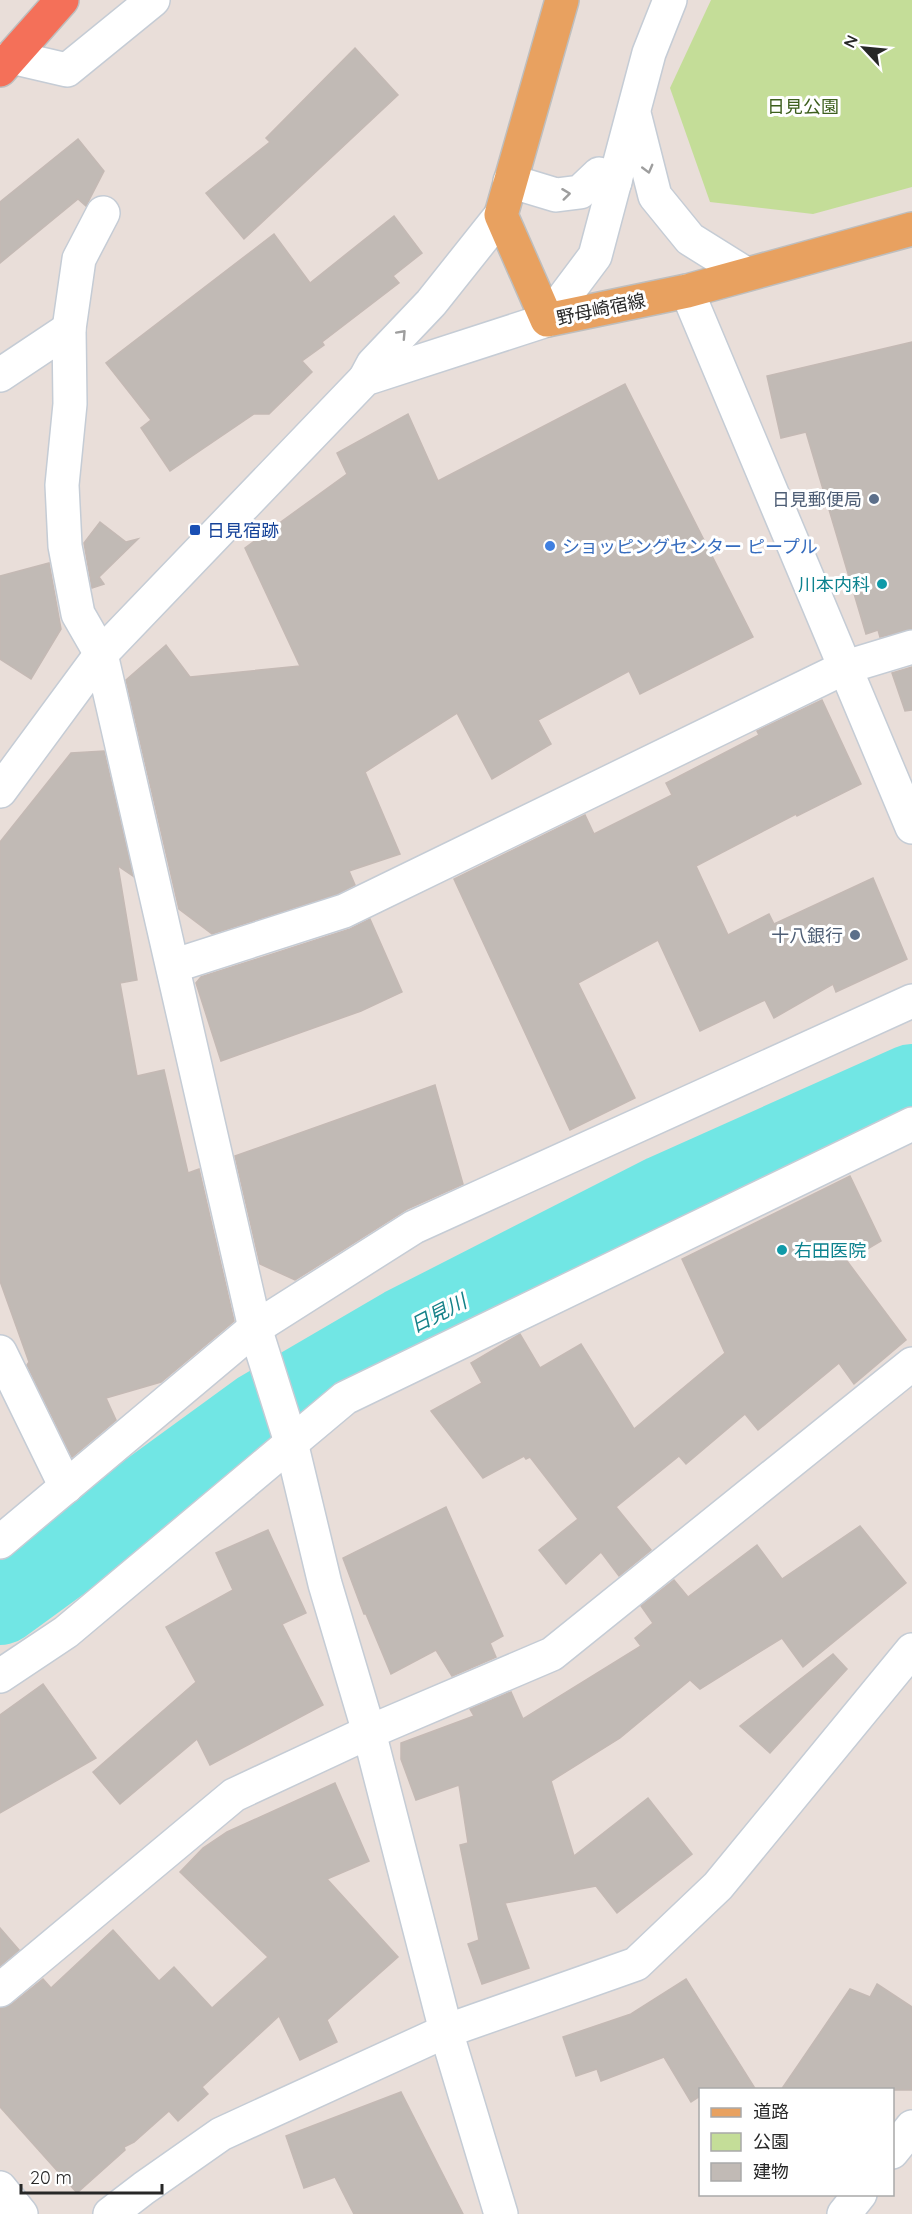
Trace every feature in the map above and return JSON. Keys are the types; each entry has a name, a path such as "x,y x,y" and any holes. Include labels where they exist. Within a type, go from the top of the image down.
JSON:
{"highway":[{"path":"6,64 62,0"}],"main road":[{"path":"501,215 562,0"},
{"name":"野母崎宿線","path":"501,215 548,320 687,291 912,229"}],"street":[{"path":"6,64 67,70 153,0"},
{"path":"365,379 548,320 595,256 649,53 670,0"},
{"path":"633,112 655,196 690,239 746,274"},
{"path":"510,181 556,195 580,192 599,174 615,182"},
{"path":"103,213 79,259 69,330 70,404 62,485 65,546 78,614 101,654 255,1328 291,1442 325,1584 369,1732 446,2031 501,2214"},
{"path":"0,791 101,654 365,379 373,364 431,303 501,215"},
{"path":"687,291 912,827"},
{"path":"0,375 69,330"},
{"path":"173,966 344,911 846,667 912,647"},
{"path":"0,1542 255,1328 414,1227 912,1001"},
{"path":"0,1676 66,1632 345,1398 912,1124"},
{"path":"0,1352 66,1487"},
{"path":"0,1990 234,1795 369,1732 552,1654 912,1364"},
{"path":"110,2214 221,2134 446,2031 636,1964 718,1886 912,1650"},
{"path":"0,2188 21,2214"},
{"path":"844,2214 858,2196"}],"green space":[{"name":"日見公園","path":"711,0 912,0 912,187 813,214 710,202 670,88"}],"building":[{"path":"355,48 398,95 244,239 206,193 270,142 266,138"},
{"path":"78,139 104,171 86,206 78,199 0,263 0,202"},
{"path":"394,216 422,253 393,276 399,283 322,342 324,345 302,361 312,372 269,414 254,414 170,471 141,428 151,420 106,363 274,234 310,283"},
{"path":"912,342 912,629 880,637 878,630 866,634 806,432 781,438 767,376"},
{"path":"625,384 753,637 640,694 629,671 538,720 551,744 492,779 457,713 365,772 400,854 349,871 355,885 337,894 212,934 179,909 126,680 166,645 190,677 300,666 245,548 347,474 337,453 408,414 438,481"},
{"path":"100,522 126,542 138,539 99,577 104,584 92,588 84,543"},
{"path":"49,563 61,629 31,679 0,659 0,576"},
{"path":"912,667 912,710 905,711 892,673"},
{"path":"822,700 861,784 797,816 796,814 696,866 728,935 769,914 774,924 873,878 907,959 836,992 833,984 774,1018 765,1000 700,1031 658,940 578,983 635,1098 570,1130 454,879 585,815 594,834 672,795 666,783 759,735 757,731"},
{"path":"104,751 133,876 118,866 137,980 120,983 137,1076 164,1070 188,1173 199,1169 234,1321 161,1382 106,1398 116,1420 72,1457 27,1365 29,1362 0,1281 0,842 71,753"},
{"path":"370,919 402,992 361,1011 221,1061 196,983 201,977 350,929"},
{"path":"435,1085 463,1184 407,1209 295,1280 260,1264 235,1156"},
{"path":"850,1176 881,1241 847,1261 906,1340 854,1384 839,1363 758,1430 745,1414 686,1464 679,1456 616,1507 651,1550 619,1576 601,1552 566,1584 539,1550 578,1519 530,1457 526,1459 524,1456 483,1478 431,1411 482,1383 471,1363 520,1334 540,1368 581,1344 634,1429 725,1353 682,1259"},
{"path":"446,1507 503,1636 490,1643 496,1657 452,1676 436,1650 391,1674 366,1614 364,1614 343,1558"},
{"path":"860,1526 906,1583 803,1667 782,1638 700,1689 690,1680 620,1738 551,1781 574,1856 648,1798 692,1854 617,1913 596,1886 505,1903 529,1968 482,1984 468,1944 479,1940 460,1845 468,1843 459,1785 416,1800 401,1759 401,1743 474,1716 470,1709 511,1692 523,1719 641,1646 635,1638 653,1623 641,1606 674,1580 688,1597 757,1545 782,1579"},
{"path":"268,1530 306,1613 282,1624 323,1705 210,1765 197,1739 120,1804 93,1772 196,1682 166,1627 233,1590 216,1553"},
{"path":"833,1654 847,1669 770,1753 740,1726"},
{"path":"43,1684 96,1758 0,1813 0,1715"},
{"path":"335,1783 369,1861 327,1879 398,1957 327,2020 337,2042 300,2060 279,2016 202,2087 208,2094 178,2121 169,2111 134,2142 124,2147 125,2150 77,2193 0,2107 0,2008 12,2004 43,1979 51,1988 113,1930 159,1981 174,1967 212,2008 268,1957 180,1872 203,1848 227,1832"},
{"path":"0,1928 19,1950 0,1966"},
{"path":"686,1979 755,2088 699,2088 699,2097 691,2102 664,2057 601,2081 597,2069 576,2076 563,2037 631,2014"},
{"path":"877,1984 912,2007 912,2090 782,2088 850,1989 870,1997"},
{"path":"401,2092 463,2214 354,2214 335,2177 304,2188 286,2136"}],"waterway":[{"name":"日見川","path":"0,1603 261,1413 405,1329 666,1196 912,1086"}],"place":[{"name":"日見郵便局","path":"874,499"},
{"name":"日見宿跡","path":"195,530"},
{"name":"ショッピングセンター ピープル","path":"550,546"},
{"name":"川本内科","path":"882,584"},
{"name":"十八銀行","path":"855,935"},
{"name":"右田医院","path":"782,1250"}]}
